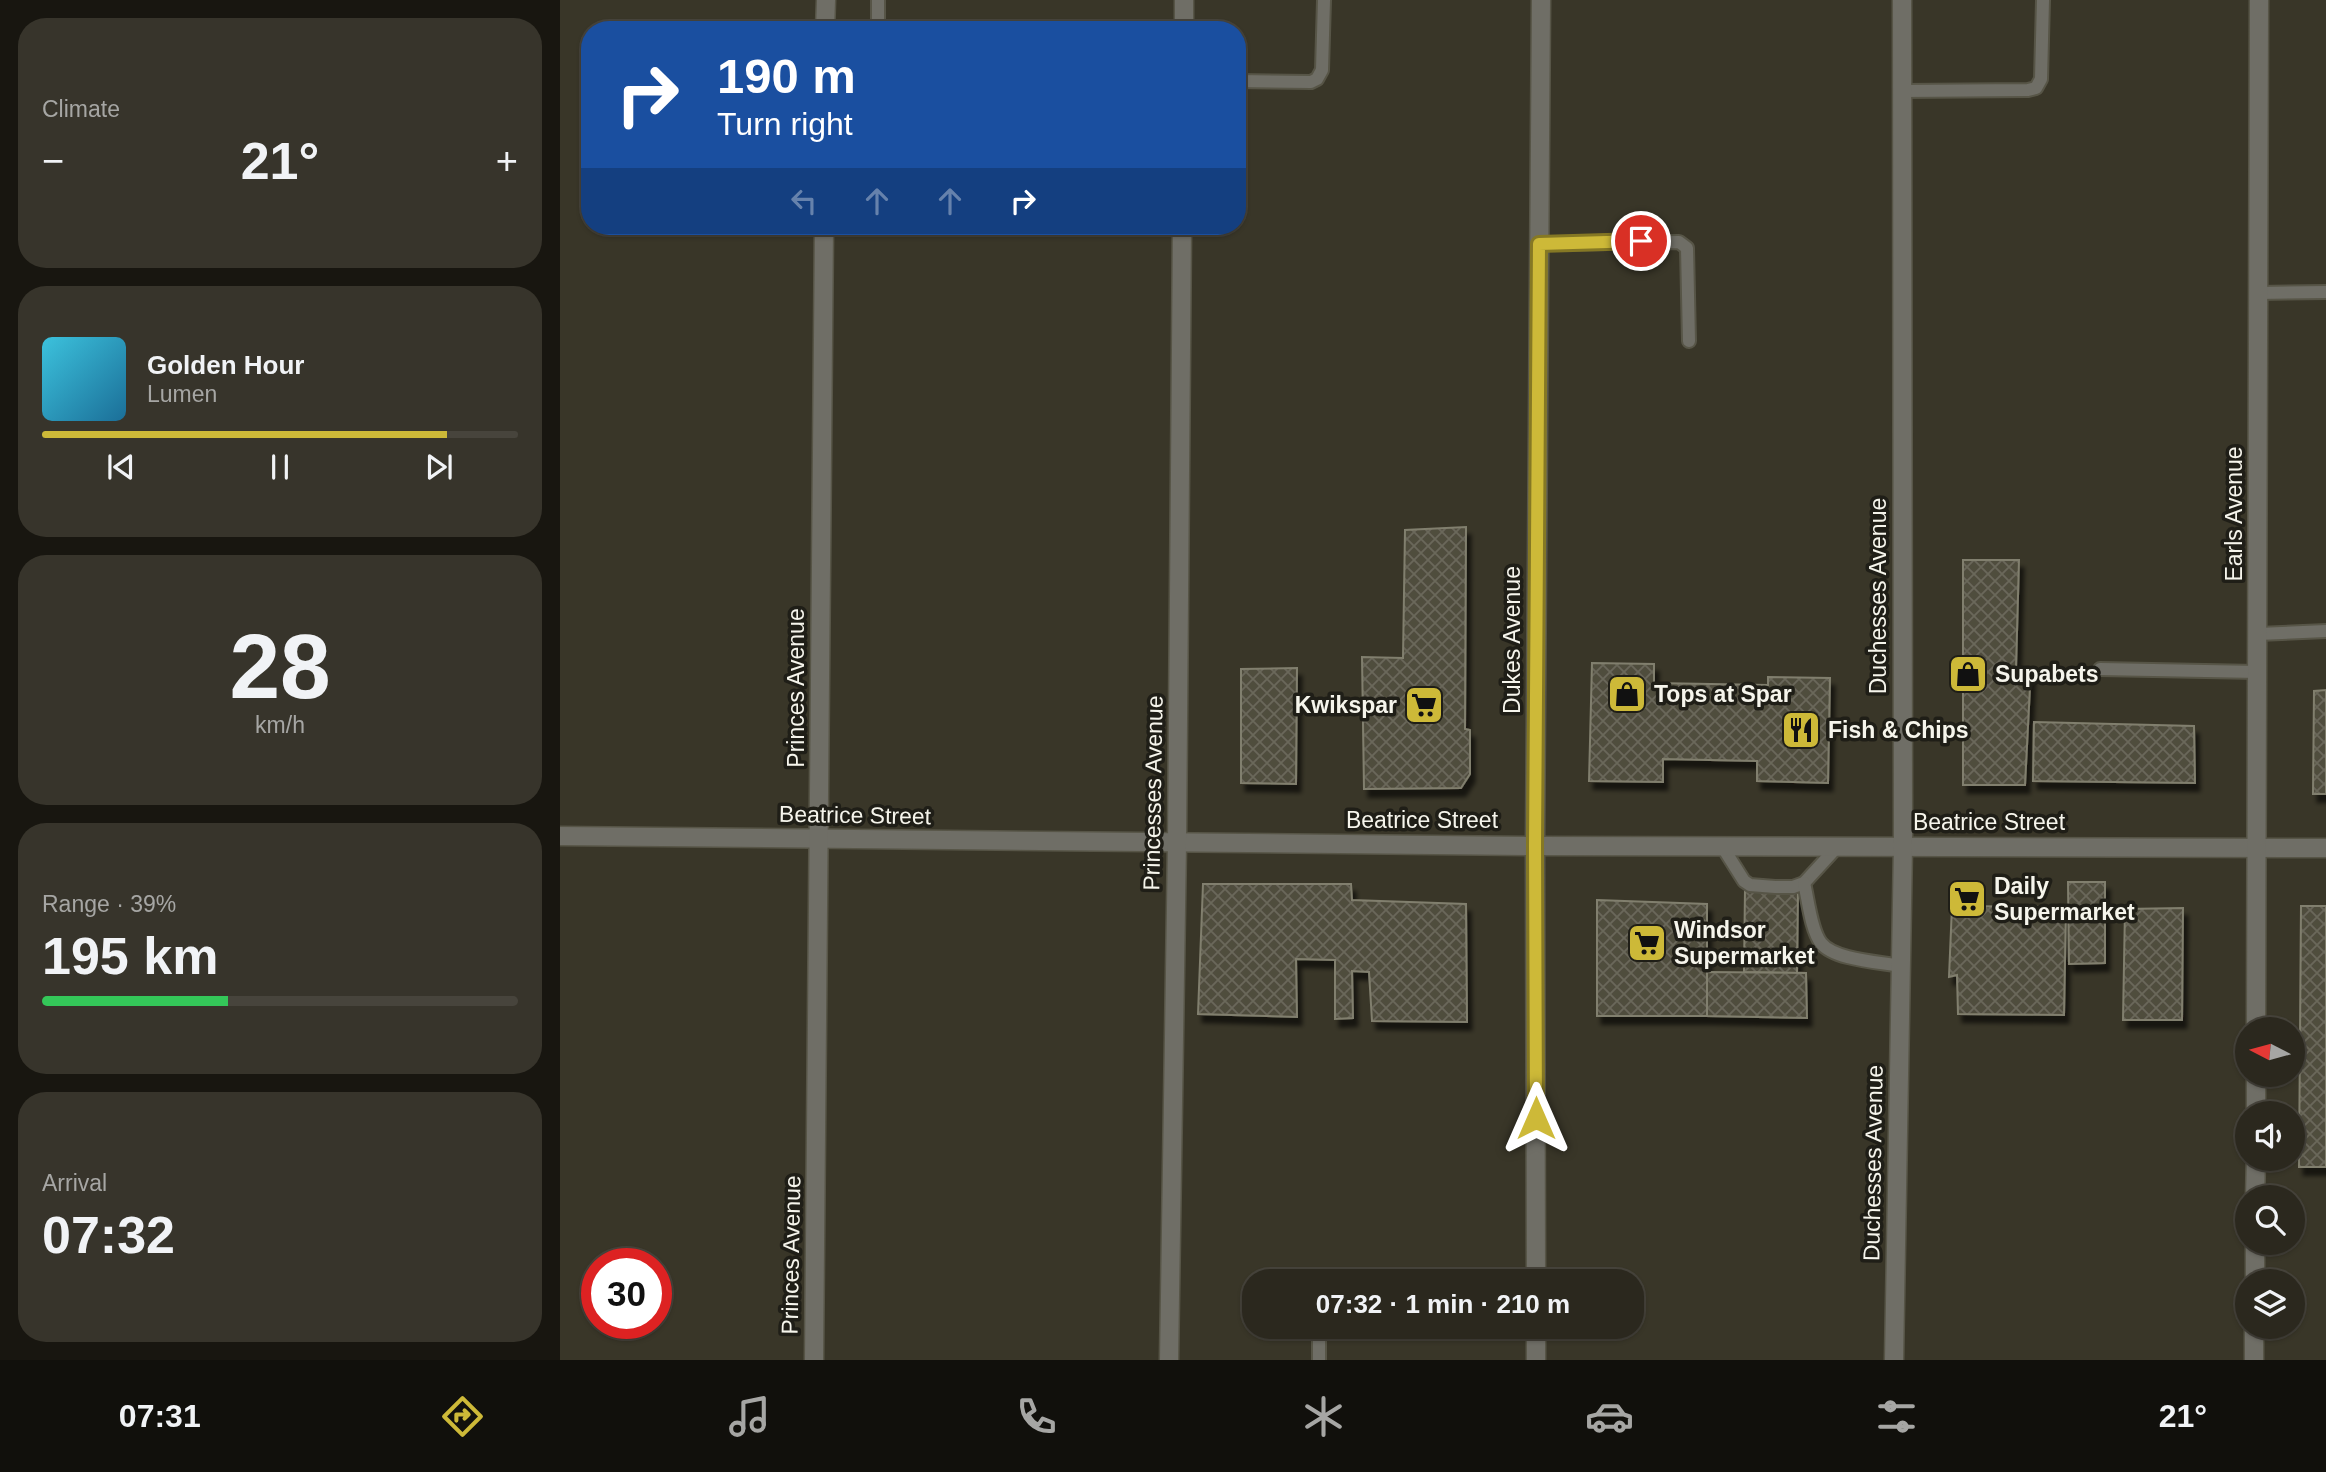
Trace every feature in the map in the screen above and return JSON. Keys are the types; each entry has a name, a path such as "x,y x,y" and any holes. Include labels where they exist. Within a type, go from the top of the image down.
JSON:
{"street":[{"path":"825,21 826,0"},
{"path":"1184,0 1184,21"},
{"name":"Dukes Avenue","path":"1536,1269 1535,846 1541,0"},
{"name":"Duchesses Avenue","path":"1894,1360 1903,846 1902,0"},
{"name":"Earls Avenue","path":"2256,1017 2259,0"},
{"name":"Princes Avenue","path":"814,1360 824,235"},
{"name":"Princesses Avenue","path":"1168,1360 1177,843 1182,235"},
{"name":"Beatrice Street","path":"560,836 1535,846 2326,848"},
{"path":"1536,1339 1536,1360"},
{"path":"2254,1360 2255,1339"}],"lane":[{"path":"878,0 878,21"},
{"path":"1246,81 1311,82 1317,79 1322,70 1324,0"},
{"path":"1902,91 2036,88 2041,79 2043,0"},
{"path":"1539,244 1679,242 1687,248 1689,341"},
{"path":"2258,293 2326,292"},
{"path":"2258,634 2326,631"},
{"path":"2100,670 2258,672"},
{"path":"1723,846 1744,881 1750,885 1793,887 1804,883 1838,846"},
{"path":"1804,883 1815,930 1821,943 1844,956 1901,966"},
{"path":"1319,1339 1319,1360"}],"building":[{"path":"1466,527 1465,729 1470,730 1470,774 1461,788 1364,789 1362,657 1403,658 1405,530"},
{"path":"1963,560 2019,560 2016,668 2031,667 2025,785 1963,785"},
{"path":"1592,663 1654,664 1654,683 1768,685 1768,677 1830,678 1828,783 1757,781 1757,761 1663,759 1663,782 1589,781"},
{"path":"1297,668 1296,784 1241,783 1241,669"},
{"path":"2326,690 2326,794 2313,794 2314,691"},
{"path":"2034,722 2194,726 2195,783 2033,781"},
{"path":"2068,882 2105,882 2105,963 2069,964"},
{"path":"1203,884 1351,884 1352,900 1466,904 1467,1022 1372,1021 1369,972 1352,971 1353,1018 1335,1019 1335,960 1296,959 1297,1017 1198,1014"},
{"path":"1745,889 1798,890 1797,973 1744,972"},
{"path":"1597,900 1707,904 1707,1016 1597,1016"},
{"path":"1952,906 2066,907 2064,1015 1958,1014 1957,975 1949,977"},
{"path":"2301,906 2326,906 2326,1167 2305,1167 2305,1101 2300,1101 2300,1087 2305,1087 2305,1017 2300,1017"},
{"path":"2183,908 2182,1020 2123,1020 2125,909"},
{"path":"1707,972 1806,973 1807,1018 1707,1016"}],"place":[{"name":"Supabets","path":"1968,674"},
{"name":"Tops at Spar","path":"1627,694"},
{"name":"Kwikspar","path":"1424,705"},
{"name":"Fish & Chips","path":"1801,730"},
{"name":"Daily Supermarket","path":"1967,899"},
{"name":"Windsor Supermarket","path":"1647,943"}],"route":[{"path":"1536,1118 1539,244 1641,241"}]}
